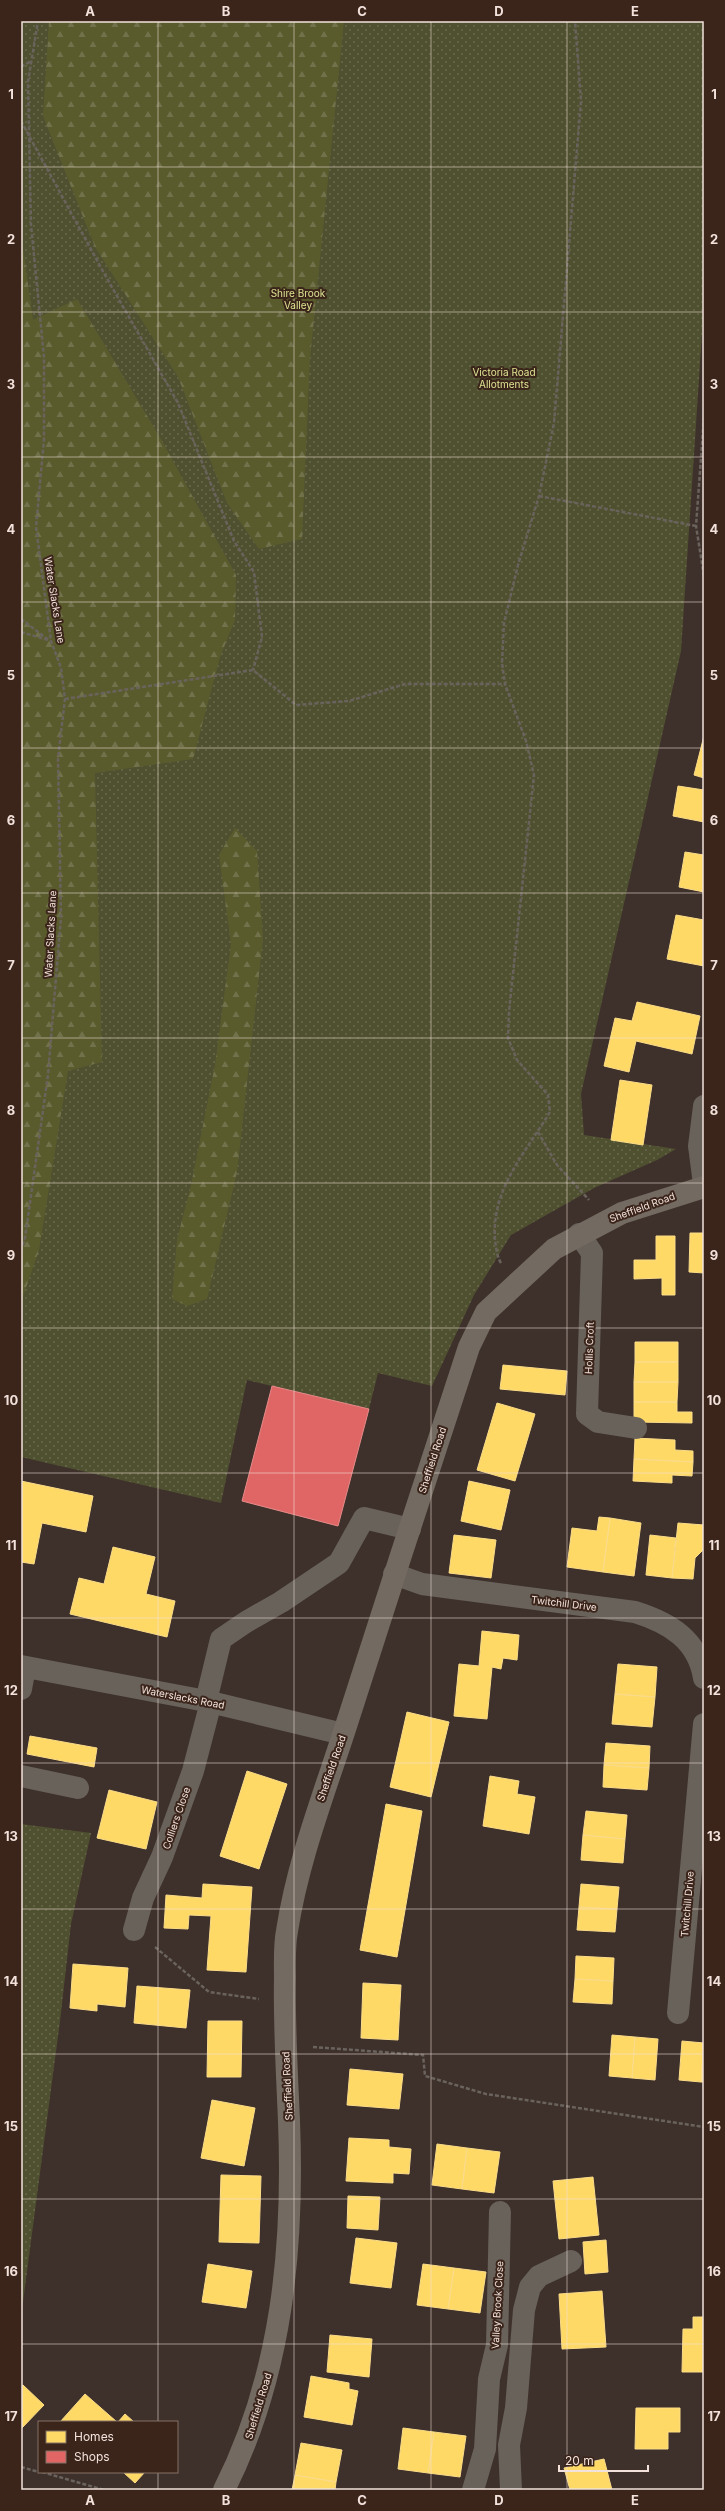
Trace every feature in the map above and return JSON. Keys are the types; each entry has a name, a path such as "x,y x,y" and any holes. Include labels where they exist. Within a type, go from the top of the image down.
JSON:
{"main road":[{"name":"Sheffield Road","path":"224,2490 245,2447 260,2405 274,2351 284,2296 291,2177 284,2003 286,1933 300,1867 319,1801 343,1734 469,1347 486,1312 554,1250 579,1234 622,1213 704,1185"}],"street":[{"path":"704,1106 699,1146 704,1185"},
{"name":"Hollis Croft","path":"579,1234 592,1253 587,1414 598,1422 636,1428"},
{"name":"Colliers Close","path":"134,1930 143,1898 162,1857 193,1771 209,1702 221,1639 240,1625 287,1598 339,1563 364,1518 410,1529"},
{"name":"Twitchill Drive","path":"394,1574 422,1584 635,1612 660,1620 682,1634 696,1652 704,1678"},
{"path":"21,1689 23,1666"},
{"name":"Waterslacks Road","path":"23,1666 209,1702 343,1734"},
{"name":"Twitchill Drive","path":"678,2013 704,1724"},
{"path":"21,1776 78,1788"},
{"name":"Valley Brook Close","path":"473,2490 485,2449 489,2379 496,2346 500,2212"},
{"path":"511,2490 509,2445 516,2408 524,2310 530,2287 539,2276 571,2261"}],"path":[{"name":"Water Slacks Lane","path":"21,1251 25,1238 48,1075 60,917 58,758 65,699 61,668 51,641 36,527 44,439 44,357 31,225 28,82 38,21"},
{"path":"519,1282 499,1260 494,1227 502,1192 516,1164 550,1112 548,1095 517,1060 508,1038 509,1011 534,774 526,741 506,684 502,663 504,623 518,565 539,496 554,423 581,101 575,21"},
{"path":"21,67 32,61"},
{"path":"21,121 29,133 105,275 178,403 234,541 254,572 262,637 253,670"},
{"path":"704,417 696,526 704,576"},
{"path":"539,496 696,526"},
{"path":"21,619 51,641"},
{"path":"21,632 51,641"},
{"path":"65,699 253,670 296,705 349,701 405,684 506,684"},
{"path":"538,1132 557,1165 589,1200"},
{"path":"134,1930 209,1992 284,2003"},
{"path":"310,2047 423,2055 425,2076 486,2094 704,2127"},
{"path":"21,2468 38,2472"},
{"path":"44,2473 98,2486 104,2490"}],"green space":[{"name":"Shire Brook Valley","path":"21,21 704,21 704,303 681,651 581,1094 584,1135 676,1149 657,1160 594,1188 511,1235 474,1295 432,1386 378,1373 369,1409 247,1380 221,1503 21,1457"},
{"path":"49,21 344,21 310,358 302,539 259,549 227,503 178,377 95,247 43,116"},
{"path":"21,234 33,320 77,299 158,434 236,575 235,620 220,657 193,759 95,773 102,1062 68,1071 39,1250 21,1302"},
{"path":"235,828 257,851 263,939 237,1172 207,1299 187,1306 172,1299 177,1240 191,1185 215,1065 231,944 219,855"},
{"path":"21,1824 91,1833 71,1924 60,2021 21,2317"}],"building: Homes":[{"path":"704,736 704,778 694,775"},
{"path":"678,786 704,790 704,822 673,816"},
{"path":"685,852 704,855 704,892 679,887"},
{"path":"676,915 704,920 704,966 667,959"},
{"path":"637,1002 700,1016 692,1054 636,1041 629,1072 604,1066 615,1018 632,1021"},
{"path":"620,1080 652,1085 643,1145 611,1140"},
{"path":"690,1233 704,1233 704,1273 689,1272"},
{"path":"656,1236 675,1236 675,1295 662,1295 662,1278 634,1279 634,1260 656,1260"},
{"path":"635,1342 678,1342 678,1362 635,1362"},
{"path":"635,1362 678,1362 678,1382 634,1382"},
{"path":"503,1365 567,1371 565,1395 500,1389"},
{"path":"634,1382 678,1382 677,1402 634,1402"},
{"path":"634,1402 677,1402 677,1412 692,1412 692,1423 634,1422"},
{"path":"497,1403 535,1414 515,1481 477,1470"},
{"path":"635,1438 675,1440 675,1450 693,1451 693,1462 634,1459"},
{"path":"634,1459 693,1462 692,1476 672,1475 672,1483 633,1481"},
{"path":"21,1481 93,1496 86,1532 42,1523 34,1564 21,1562"},
{"path":"469,1481 510,1490 501,1530 461,1521"},
{"path":"599,1517 610,1518 603,1572 567,1567 572,1528 597,1531"},
{"path":"610,1518 641,1523 634,1576 603,1572"},
{"path":"678,1523 704,1525 704,1549 695,1558 693,1579 672,1578"},
{"path":"454,1535 496,1540 491,1578 449,1573"},
{"path":"650,1535 676,1538 672,1578 646,1575"},
{"path":"113,1547 155,1557 146,1594 175,1601 167,1637 70,1614 79,1578 104,1584"},
{"path":"482,1631 519,1635 517,1660 503,1658 501,1669 492,1667 487,1719 454,1716 459,1664 479,1666"},
{"path":"618,1664 657,1667 655,1697 615,1694"},
{"path":"615,1694 655,1697 652,1727 612,1724"},
{"path":"407,1712 449,1722 431,1797 390,1787"},
{"path":"30,1736 97,1748 94,1767 27,1754"},
{"path":"606,1743 650,1746 649,1768 604,1765"},
{"path":"604,1765 649,1768 647,1790 603,1787"},
{"path":"247,1771 287,1784 259,1869 220,1856"},
{"path":"490,1776 519,1781 517,1794 535,1797 529,1834 483,1826"},
{"path":"109,1790 157,1802 146,1849 97,1838"},
{"path":"386,1804 422,1811 397,1957 360,1950"},
{"path":"586,1811 627,1815 625,1839 583,1835"},
{"path":"583,1835 625,1839 623,1863 581,1860"},
{"path":"203,1884 252,1887 246,1972 207,1970 211,1916 189,1915 188,1929 164,1928 166,1895 202,1898"},
{"path":"581,1884 619,1887 617,1909 579,1907"},
{"path":"579,1907 617,1909 615,1932 577,1930"},
{"path":"576,1956 614,1958 613,1981 575,1979"},
{"path":"73,1964 128,1968 125,2007 97,2004 97,2011 70,2008"},
{"path":"575,1979 613,1981 612,2004 573,2002"},
{"path":"363,1983 401,1985 398,2040 361,2038"},
{"path":"137,1986 190,1990 186,2028 134,2023"},
{"path":"208,2021 242,2021 241,2077 207,2077"},
{"path":"612,2035 635,2037 632,2078 609,2076"},
{"path":"635,2037 658,2039 655,2080 632,2078"},
{"path":"682,2041 704,2043 701,2082 679,2080"},
{"path":"704,2043 704,2082 701,2082"},
{"path":"350,2069 403,2074 399,2109 347,2105"},
{"path":"212,2100 255,2108 244,2166 201,2158"},
{"path":"349,2138 389,2140 389,2147 411,2149 409,2174 393,2173 393,2183 346,2181"},
{"path":"437,2144 467,2148 462,2189 432,2185"},
{"path":"467,2148 500,2152 494,2193 462,2189"},
{"path":"221,2175 261,2176 259,2243 219,2242"},
{"path":"593,2177 599,2235 559,2239 553,2181"},
{"path":"348,2196 380,2197 378,2230 347,2228"},
{"path":"356,2238 397,2243 391,2288 350,2283"},
{"path":"606,2240 608,2272 585,2274 583,2242"},
{"path":"208,2264 252,2271 246,2308 202,2302"},
{"path":"423,2264 454,2268 448,2309 417,2305"},
{"path":"454,2268 486,2272 480,2313 448,2309"},
{"path":"602,2291 606,2347 562,2349 559,2294"},
{"path":"693,2317 704,2317 704,2372 682,2372 683,2329 693,2329"},
{"path":"330,2335 372,2339 369,2377 327,2372"},
{"path":"311,2376 349,2383 349,2389 358,2391 352,2425 304,2417"},
{"path":"23,2385 44,2405 21,2429 21,2386"},
{"path":"85,2394 116,2421 61,2421"},
{"path":"636,2408 680,2408 680,2432 668,2432 668,2449 635,2449"},
{"path":"125,2414 133,2421 119,2421"},
{"path":"403,2428 434,2432 428,2473 398,2469"},
{"path":"434,2432 466,2436 460,2477 428,2473"},
{"path":"301,2443 342,2450 336,2482 295,2475"},
{"path":"604,2459 612,2490 570,2490 564,2468"},
{"path":"124,2473 144,2473 135,2483"},
{"path":"295,2475 336,2482 335,2490 292,2490"}],"building: Shops":[{"path":"272,1386 369,1409 338,1526 242,1501"}],"park label":[{"name":"Victoria Road Allotments","path":"504,378"}]}
